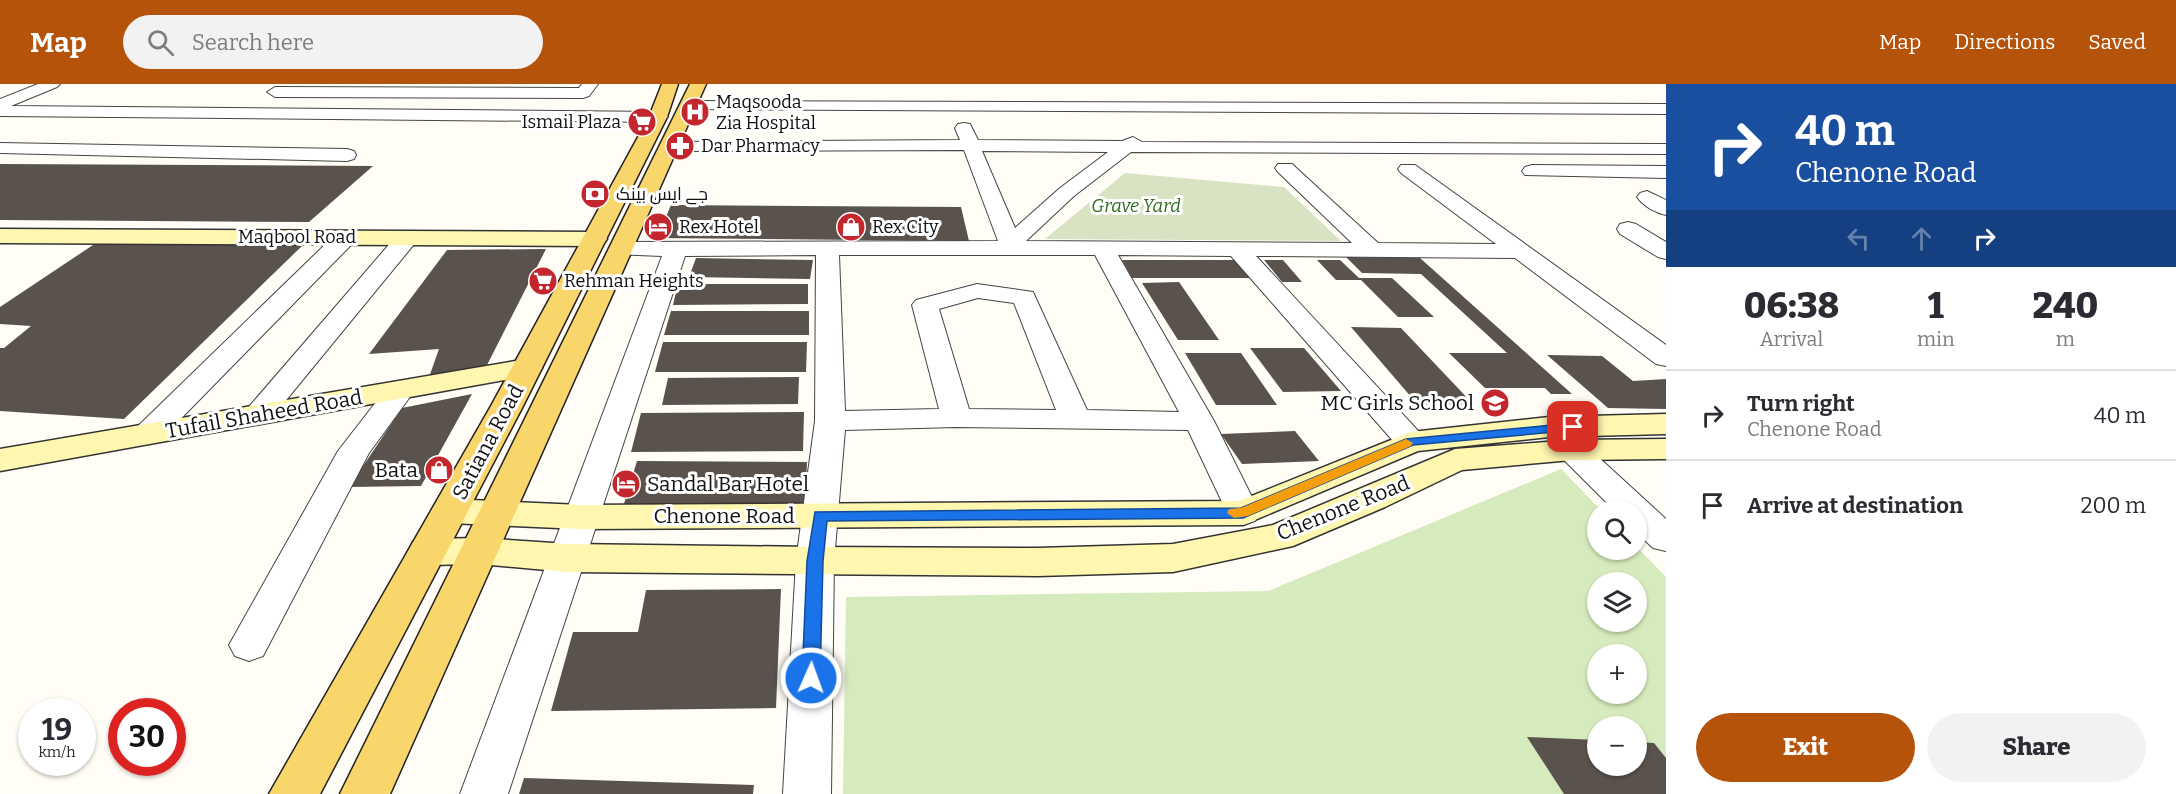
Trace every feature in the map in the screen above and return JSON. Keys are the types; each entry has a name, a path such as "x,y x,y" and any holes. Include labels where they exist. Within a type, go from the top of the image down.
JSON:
{"main road":[{"name":"Satiana Road","path":"365,794 499,513 608,244 670,112"},
{"name":"Satiana Road","path":"294,794 527,368 608,244"}],"street":[{"path":"0,105 52,84"},
{"path":"262,92 438,88 583,93 590,84"},
{"path":"830,147 833,87"},
{"path":"325,114 363,88"},
{"path":"402,115 438,88"},
{"path":"949,88 1008,246"},
{"path":"1075,88 1120,154"},
{"path":"1008,246 1067,192 1100,167 1186,107 1219,88"},
{"path":"1241,89 1332,169"},
{"path":"1371,89 1419,123"},
{"path":"1506,90 1570,124"},
{"path":"35,91 71,91"},
{"path":"0,111 402,115 670,112 832,107 1666,109"},
{"path":"670,112 830,147 971,145 1120,154 1309,149 1666,149"},
{"path":"1434,134 1483,165"},
{"path":"1590,134 1666,172"},
{"path":"0,148 347,155"},
{"path":"1262,168 1309,169"},
{"path":"1285,168 1372,250"},
{"path":"1444,170 1397,169 1517,251 1666,358"},
{"path":"1515,171 1666,172"},
{"path":"1666,196 1647,196 1666,209"},
{"path":"1628,229 1666,252"},
{"name":"Maqbool Road","path":"0,236 407,238 608,244"},
{"path":"148,434 345,238"},
{"path":"258,415 407,238"},
{"path":"608,244 676,249 1008,246 1517,251"},
{"path":"1102,247 1199,421 1243,513"},
{"path":"807,794 815,561 830,421 827,248"},
{"path":"484,794 676,249"},
{"path":"1237,249 1411,441"},
{"path":"956,418 925,305 977,291 1024,297 1076,421"},
{"name":"Tufail Shaheed Road","path":"0,460 527,368"},
{"path":"249,645 354,451 400,390"},
{"path":"830,421 956,418 1199,421"},
{"name":"Chenone Road","path":"450,511 581,518 1243,513 1411,441 1549,427 1666,424"},
{"name":"Chenone Road","path":"428,552 480,551 568,558 815,561 1038,562 1173,558 1280,537 1372,499 1455,460 1572,450 1666,449"},
{"path":"1572,450 1624,500"},
{"path":"1647,521 1666,539"}],"green space":[{"name":"Grave Yard","path":"1125,173 1284,187 1341,241 1045,239"},
{"path":"1561,469 1591,500 1587,500 1587,560 1647,560 1647,557 1666,577 1666,794 843,794 846,597 1268,591"}],"building":[{"path":"0,164 373,166 309,222 0,220"},
{"path":"671,205 961,207 969,241 657,238"},
{"path":"99,241 305,243 124,419 0,411 0,348 4,348 31,326 0,324 0,307"},
{"path":"546,249 483,373 428,380 439,349 369,354 447,250"},
{"path":"1346,257 1420,258 1572,394 1551,394 1545,388 1485,388 1449,353 1507,353 1421,274 1362,273"},
{"path":"696,258 813,260 810,279 689,277"},
{"path":"1122,260 1235,260 1250,278 1132,278"},
{"path":"1264,260 1283,260 1302,282 1282,282"},
{"path":"1317,260 1340,260 1359,278 1392,278 1434,317 1398,317 1361,280 1336,280"},
{"path":"1179,282 1219,340 1178,340 1142,283"},
{"path":"678,284 808,284 808,304 673,305"},
{"path":"671,311 809,311 809,335 664,335"},
{"path":"1351,327 1401,328 1474,405 1418,405"},
{"path":"663,342 807,342 806,372 655,372"},
{"path":"1250,348 1304,348 1341,391 1283,392"},
{"path":"1185,353 1241,353 1277,405 1216,405"},
{"path":"1547,355 1602,356 1633,381 1666,379 1666,409 1608,408"},
{"path":"799,377 798,404 662,405 668,378"},
{"path":"472,394 421,486 349,487 402,408"},
{"path":"804,412 803,451 631,452 641,413"},
{"path":"1295,431 1319,461 1242,464 1221,434"},
{"path":"637,461 807,462 805,509 623,507"},
{"path":"781,589 776,708 551,711 573,632 638,632 646,590"},
{"path":"1527,737 1587,740 1587,776 1647,776 1647,743 1654,743 1666,758 1666,794 1564,794"},
{"path":"524,778 754,785 753,794 519,794"}],"slow traffic":[{"path":"1234,513 1243,513 1406,443"}],"place":[{"name":"Maqsooda Zia Hospital","path":"695,112"},
{"name":"Ismail Plaza","path":"642,122"},
{"name":"Dar Pharmacy","path":"680,146"},
{"name":"جے ایس بینک","path":"595,194"},
{"name":"Rex Hotel","path":"658,227"},
{"name":"Rex City","path":"851,227"},
{"name":"Rehman Heights","path":"543,281"},
{"name":"MC Girls School","path":"1495,403"},
{"name":"Bata","path":"439,470"},
{"name":"Sandal Bar Hotel","path":"626,484"}],"route":[{"path":"811,678 815,561 820,516 1243,513 1411,441 1549,427 1573,427"}]}
